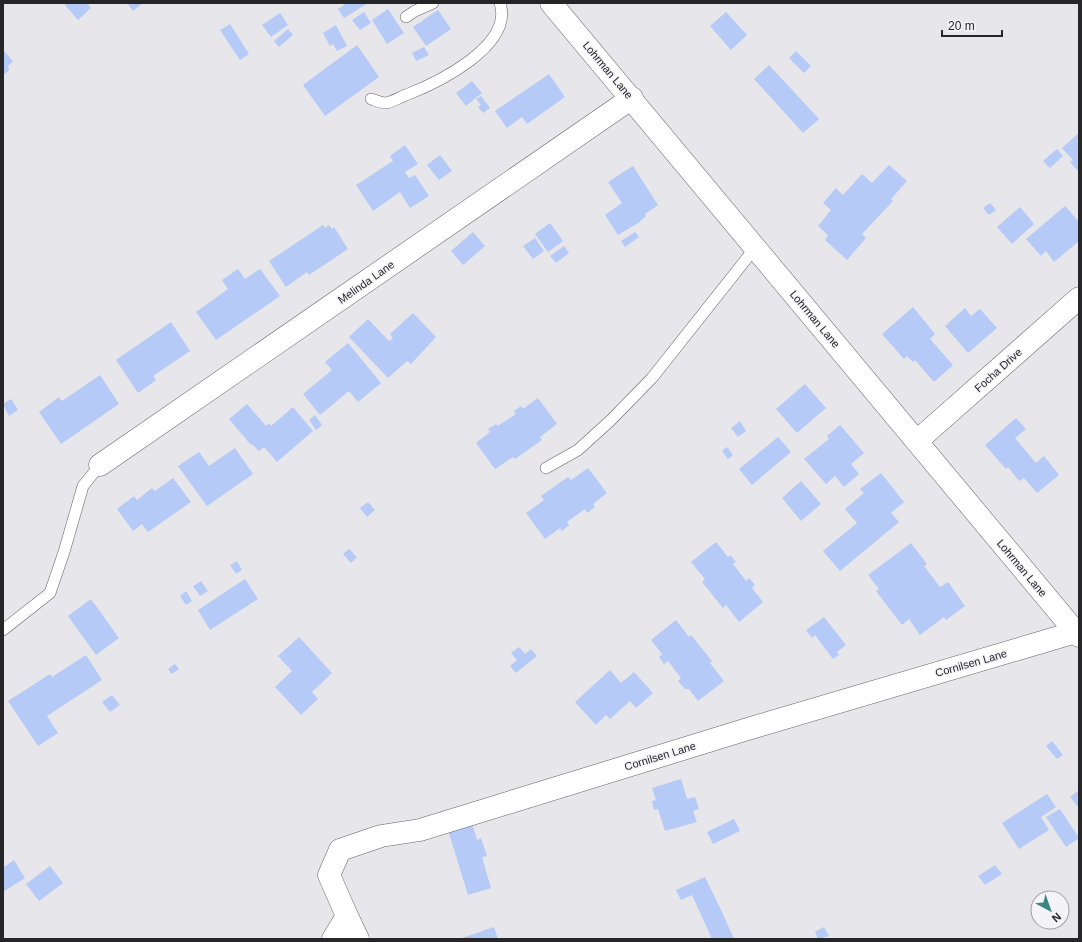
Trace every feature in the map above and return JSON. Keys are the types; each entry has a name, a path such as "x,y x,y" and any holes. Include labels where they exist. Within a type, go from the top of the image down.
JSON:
{"street":[{"name":"Lohrman Lane","path":"551,3 632,98 1077,634"},
{"name":"Melinda Lane","path":"100,465 632,98"},
{"name":"Focha Drive","path":"917,441 1079,298"},
{"name":"Cornilsen Lane","path":"358,939 346,916 329,875 340,850 380,836 420,830 751,728 1077,634"},
{"path":"333,939 346,916"}],"lane":[{"path":"406,17 415,10 433,3"},
{"path":"371,99 385,103 438,81 465,63 495,35 500,23 502,10 500,3"},
{"path":"546,468 578,450 611,420 647,383 755,248"},
{"path":"3,630 50,593 83,486 100,465"}],"building":[{"path":"67,3 87,3 91,8 78,20 65,5"},
{"path":"127,3 143,3 133,11"},
{"path":"347,3 368,3 344,18 338,9"},
{"path":"388,9 404,33 387,44 372,20"},
{"path":"438,10 451,29 426,46 413,27"},
{"path":"364,12 371,23 360,30 352,20"},
{"path":"726,12 747,35 731,50 710,26"},
{"path":"280,13 288,25 271,37 262,25"},
{"path":"230,24 249,54 240,60 220,30"},
{"path":"336,25 347,46 337,51 333,44 330,46 323,33"},
{"path":"288,29 293,35 279,47 274,41"},
{"path":"357,45 379,77 325,116 303,85"},
{"path":"424,47 429,55 416,61 412,53"},
{"path":"3,50 13,61 8,66 9,70 3,75"},
{"path":"796,51 811,66 804,73 789,58"},
{"path":"769,65 819,119 803,133 754,79"},
{"path":"549,74 565,97 527,124 522,117 507,128 495,111"},
{"path":"472,81 482,93 466,106 456,93"},
{"path":"481,96 490,108 483,113 478,107 481,105 476,99"},
{"path":"1079,133 1078,171 1070,162 1073,160 1062,148"},
{"path":"405,145 418,164 405,172 409,178 415,175 429,196 410,208 400,192 373,211 356,185 393,161 390,156"},
{"path":"1057,149 1063,156 1050,168 1043,161"},
{"path":"440,155 452,171 439,180 427,165"},
{"path":"889,165 907,181 891,199 893,201 862,234 866,238 847,260 825,240 828,235 818,226 831,210 823,203 836,188 843,195 862,174 872,183"},
{"path":"633,166 658,205 645,214 646,216 638,223 618,235 605,215 622,203 608,182"},
{"path":"990,203 996,210 989,215 983,208"},
{"path":"1065,206 1079,222 1079,241 1054,262 1046,251 1041,256 1026,239"},
{"path":"1020,207 1034,224 1012,244 997,227"},
{"path":"550,223 563,241 548,252 535,234"},
{"path":"323,225 325,228 329,225 332,229 334,227 348,249 309,275 307,272 286,287 269,261"},
{"path":"473,232 485,246 463,265 451,251"},
{"path":"635,232 639,237 625,247 621,241"},
{"path":"535,238 544,251 533,259 523,246"},
{"path":"564,246 569,253 556,263 550,256"},
{"path":"238,269 245,279 260,269 280,296 216,340 196,312 228,289 222,280"},
{"path":"913,307 935,334 930,339 953,365 934,382 915,360 913,362 907,356 904,359 882,334"},
{"path":"965,308 971,316 980,309 997,328 968,353 945,326"},
{"path":"413,313 436,337 411,364 407,361 388,378 349,337 368,319 389,341 393,338 390,334"},
{"path":"171,322 190,351 153,376 156,380 138,393 116,360"},
{"path":"348,343 381,383 358,402 349,391 320,415 303,394 332,370 325,362"},
{"path":"100,375 119,404 61,444 39,412 59,397 62,401"},
{"path":"805,384 826,408 797,433 776,409"},
{"path":"538,398 557,424 540,437 542,440 515,459 513,457 495,469 476,443 490,432 488,429 496,424 498,426 516,414 514,411 521,406 523,409"},
{"path":"11,399 18,410 9,416 3,404"},
{"path":"247,404 266,426 269,423 271,426 293,407 313,431 277,462 264,447 259,451 252,444 251,445 229,419"},
{"path":"315,415 322,425 316,430 309,420"},
{"path":"1016,418 1026,429 1015,438 1036,463 1044,456 1059,475 1037,493 1024,478 1019,481 1008,467 1006,469 985,445"},
{"path":"740,421 746,431 738,437 731,428"},
{"path":"840,425 864,453 851,464 859,474 844,487 835,476 826,484 804,459 829,439 827,436"},
{"path":"778,437 791,452 752,485 739,469"},
{"path":"727,447 733,455 728,459 722,451"},
{"path":"235,448 253,474 207,506 178,466 199,452 209,466"},
{"path":"588,468 607,493 593,504 595,507 587,513 585,509 567,522 569,525 562,531 560,528 545,539 526,513 544,500 541,496 568,477 571,480"},
{"path":"881,473 904,502 891,513 899,522 840,571 823,551 857,523 845,509 864,493 860,489"},
{"path":"173,478 191,502 148,532 142,524 133,531 117,509 134,496 137,500 152,488 155,491"},
{"path":"801,481 821,504 801,521 782,498"},
{"path":"368,502 375,510 367,517 360,508"},
{"path":"716,542 728,557 730,555 736,562 733,564 746,581 749,578 755,585 752,588 763,602 739,622 726,605 723,608 702,582 705,579 691,562"},
{"path":"911,543 927,564 924,566 940,587 948,582 965,606 946,620 944,617 920,635 909,619 902,625 876,591 879,589 868,575"},
{"path":"349,549 357,557 351,563 343,554"},
{"path":"237,561 242,570 236,574 230,565"},
{"path":"245,579 258,599 210,630 198,610"},
{"path":"201,581 208,591 200,596 193,586"},
{"path":"186,591 192,601 186,605 180,596"},
{"path":"91,599 119,638 96,655 68,616"},
{"path":"824,617 846,645 837,652 839,655 833,659 815,635 812,638 806,630"},
{"path":"676,620 689,637 691,635 712,661 710,663 724,681 698,701 689,689 685,689 678,681 681,678 668,661 664,664 659,657 662,654 651,640"},
{"path":"299,637 332,673 312,692 318,699 301,715 275,687 292,671 278,656"},
{"path":"519,647 525,654 531,649 537,656 516,673 510,666 517,660 511,653"},
{"path":"86,655 102,680 47,716 58,733 38,746 8,701 50,674 52,677"},
{"path":"175,664 179,669 172,674 168,669"},
{"path":"610,670 621,683 634,672 653,693 636,708 630,701 610,719 606,715 596,725 575,702"},
{"path":"112,695 120,705 110,712 102,702"},
{"path":"1052,741 1063,755 1057,759 1046,746"},
{"path":"681,779 687,799 695,797 699,809 693,811 697,822 665,831 658,809 654,810 652,801 656,800 652,788"},
{"path":"1079,790 1079,808 1070,797"},
{"path":"1047,794 1056,807 1041,817 1049,830 1019,849 1002,823"},
{"path":"1060,809 1079,838 1066,847 1046,817"},
{"path":"734,819 740,831 713,844 707,832"},
{"path":"472,823 477,840 481,838 487,856 482,857 491,888 468,895 448,830"},
{"path":"14,860 25,878 3,892 3,868"},
{"path":"995,865 1002,874 985,885 978,876"},
{"path":"50,866 63,883 39,901 26,884"},
{"path":"705,877 734,939 712,939 692,895 681,900 676,890"},
{"path":"494,927 498,939 459,939"},
{"path":"824,927 829,936 818,939 815,932"}]}
